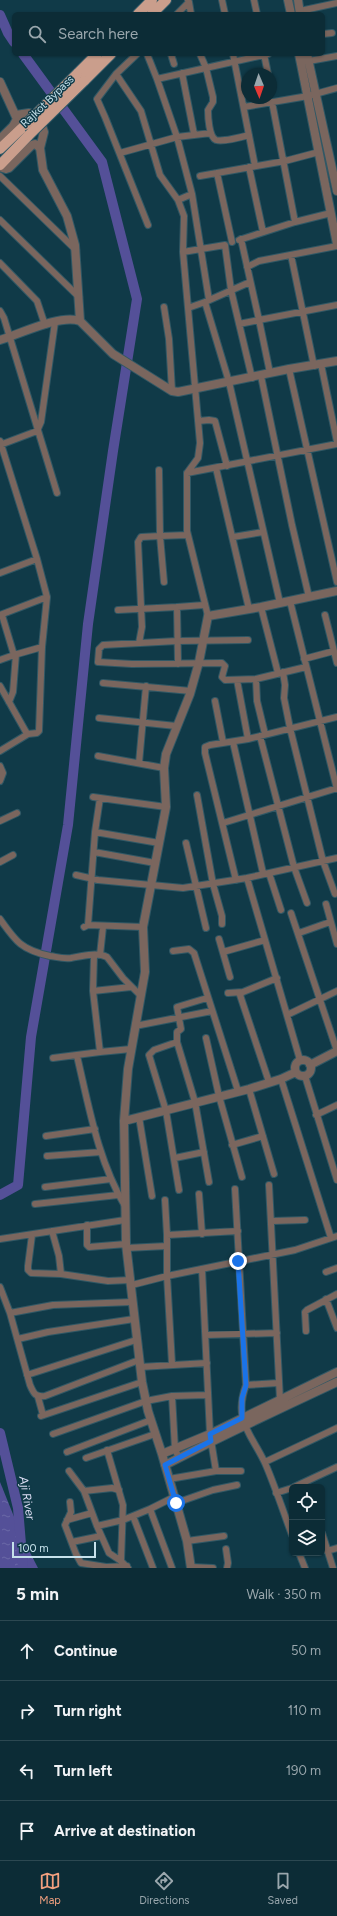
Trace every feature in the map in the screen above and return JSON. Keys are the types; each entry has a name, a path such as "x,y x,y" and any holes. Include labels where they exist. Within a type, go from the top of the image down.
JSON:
{"highway":[{"path":"141,12 155,4"},
{"name":"Rajkot Bypass","path":"0,166 80,78 96,56"},
{"name":"Rajkot Bypass","path":"0,149 25,125 108,56"}],"street":[{"path":"155,4 171,0"},
{"path":"222,0 225,12"},
{"path":"254,0 257,12"},
{"path":"288,0 291,12"},
{"path":"298,0 300,12 337,3"},
{"path":"179,12 188,1"},
{"path":"188,1 191,12"},
{"path":"325,34 332,33"},
{"path":"135,56 116,74 97,99 148,225"},
{"path":"148,56 177,137 192,194 207,301 229,382 280,603"},
{"path":"172,56 174,64"},
{"path":"201,56 206,68 213,97 213,102 208,110 211,134 214,139 219,141 249,136"},
{"path":"234,56 249,136 262,232"},
{"path":"157,79 258,56"},
{"path":"266,56 267,68"},
{"path":"247,267 258,261 337,245 334,213 319,152 300,56"},
{"path":"337,56 308,58 337,191"},
{"path":"116,74 141,111 160,175 178,200 184,216 183,252 200,443 198,458 187,474 187,535 208,616 205,640 191,691 166,754 164,768 166,807 143,927 144,972 131,1049 124,1121 124,1206 126,1246 142,1382 151,1420 187,1541 191,1567 213,1568"},
{"path":"182,74 194,134"},
{"path":"0,82 16,115 16,123 0,139"},
{"path":"277,101 308,96 337,88"},
{"path":"244,107 261,104"},
{"path":"272,104 285,161 295,222"},
{"path":"16,115 29,113 39,117 44,132 40,148 43,170 67,216 76,250 80,321"},
{"path":"120,153 177,137 194,134 211,134"},
{"path":"0,166 6,169 9,168 32,145 35,144 40,148"},
{"path":"200,176 285,161 319,152"},
{"path":"217,173 232,242"},
{"path":"0,176 76,250"},
{"path":"178,200 192,194"},
{"path":"183,252 201,250 225,244 295,222 334,213"},
{"path":"0,220 79,297"},
{"path":"241,239 270,373"},
{"path":"225,244 231,290 252,378"},
{"path":"187,474 337,443 291,255"},
{"path":"0,263 36,301 45,325"},
{"path":"188,308 250,282"},
{"path":"239,324 337,305"},
{"path":"164,307 169,339 172,391"},
{"path":"0,311 57,493"},
{"path":"0,340 55,322 70,319 80,321 113,354 172,391 178,392 196,390 289,369 337,362"},
{"path":"0,751 28,734 34,734 39,731 42,647 47,597 37,559 0,443 37,431 41,422 55,322"},
{"path":"289,369 337,582"},
{"path":"261,376 309,597"},
{"path":"198,421 209,420 215,422 227,466"},
{"path":"216,468 249,609"},
{"path":"159,470 160,536 164,582"},
{"path":"233,537 263,532"},
{"path":"139,643 142,627 142,608 139,539 160,536 187,535"},
{"path":"1,570 37,559"},
{"path":"208,616 261,607 337,591"},
{"path":"9,702 13,692 15,654 1,615 47,597"},
{"path":"223,823 251,816 278,806 337,789 319,722 290,601"},
{"path":"118,610 204,605"},
{"path":"177,607 178,664"},
{"path":"261,607 280,673 285,685 284,698 290,728 323,861 335,894"},
{"path":"325,615 337,663"},
{"path":"248,640 177,641 101,646 98,662 178,664 199,662 222,663 225,666 222,675 223,679 237,680 256,679 306,667"},
{"path":"0,660 15,654 42,647"},
{"path":"304,659 334,651"},
{"path":"256,679 257,701 262,735 278,806 294,867 307,903"},
{"path":"237,680 248,739"},
{"path":"103,683 191,691"},
{"path":"0,686 28,734"},
{"path":"140,763 146,686"},
{"path":"215,701 223,742"},
{"path":"236,880 205,753 205,747 223,742 248,739 337,717"},
{"path":"99,718 176,726"},
{"path":"233,742 266,873 281,910"},
{"path":"98,756 164,768"},
{"path":"0,766 3,774 0,781"},
{"path":"197,795 213,884 222,916 222,924"},
{"path":"93,797 166,807"},
{"path":"100,798 95,832 86,926 143,927"},
{"path":"0,821 17,813"},
{"path":"95,832 159,843"},
{"path":"186,843 195,887 206,928"},
{"path":"94,852 155,863"},
{"path":"0,862 13,855"},
{"path":"76,875 176,888 195,887 247,878 337,858"},
{"path":"247,878 300,1060"},
{"path":"326,904 337,944"},
{"path":"291,913 299,933 319,1000 337,1051 310,1065"},
{"path":"0,919 18,943 28,950 61,958 97,955 107,957 131,987 141,996"},
{"path":"299,933 330,922"},
{"path":"100,1052 93,991 97,955 103,927"},
{"path":"219,939 230,977"},
{"path":"223,952 265,940"},
{"path":"173,951 189,949 194,953 238,1092"},
{"path":"228,993 243,992 277,978"},
{"path":"93,991 131,987"},
{"path":"287,1015 337,991"},
{"path":"243,992 240,998 269,1082"},
{"path":"207,998 177,1007 181,1029 177,1032 177,1042 195,1102 209,1182"},
{"path":"135,1026 212,1011"},
{"path":"206,1038 219,1096 242,1177"},
{"path":"177,1042 154,1050 149,1055 166,1111 175,1158 179,1190"},
{"path":"53,1058 131,1049"},
{"path":"77,1056 101,1152 111,1179 124,1206"},
{"path":"300,1060 305,1060 310,1065 311,1071 305,1076 300,1076 296,1072 295,1067 300,1060"},
{"path":"124,1121 249,1089 281,1079 296,1072"},
{"path":"305,1076 337,1180"},
{"path":"32,1235 28,1266 29,1272 61,1274 108,1281 131,1282 273,1255 295,1250 334,1237 281,1079"},
{"path":"249,1089 274,1174"},
{"path":"316,1115 337,1105"},
{"path":"139,1118 152,1196"},
{"path":"46,1136 95,1128"},
{"path":"232,1145 263,1136"},
{"path":"47,1156 101,1152"},
{"path":"175,1158 204,1152"},
{"path":"46,1187 111,1179"},
{"path":"269,1185 280,1400"},
{"path":"235,1189 246,1385 242,1398 242,1418 244,1427 265,1462 289,1527"},
{"path":"199,1194 202,1234"},
{"path":"35,1204 118,1195"},
{"path":"165,1200 167,1276 172,1364"},
{"path":"0,1239 125,1220"},
{"path":"272,1221 305,1220"},
{"path":"87,1225 87,1245 89,1247 167,1246"},
{"path":"52,1231 59,1256 61,1274"},
{"path":"167,1235 238,1231"},
{"path":"202,1268 206,1335 207,1395 210,1438 216,1471"},
{"path":"326,1272 337,1268"},
{"path":"0,1288 10,1313 27,1375 33,1392 38,1397 42,1416 142,1382"},
{"path":"306,1331 305,1312 337,1294"},
{"path":"326,1299 337,1328"},
{"path":"10,1313 53,1305 132,1302"},
{"path":"18,1339 48,1332 134,1319"},
{"path":"206,1335 277,1333"},
{"path":"27,1375 136,1340"},
{"path":"38,1397 45,1396 140,1363 207,1363"},
{"path":"165,1465 179,1458 242,1418 337,1372"},
{"path":"162,1454 175,1448 244,1427 337,1382"},
{"path":"246,1385 278,1383"},
{"path":"53,1434 146,1401 172,1396 207,1395"},
{"path":"172,1396 175,1448 179,1458"},
{"path":"67,1452 151,1420"},
{"path":"265,1462 337,1428"},
{"path":"86,1458 155,1434"},
{"path":"107,1450 122,1505 123,1520 121,1562"},
{"path":"306,1484 337,1467"},
{"path":"69,1471 84,1491 109,1553 127,1567"},
{"path":"169,1479 216,1471 240,1471"},
{"path":"97,1526 123,1520 175,1500 237,1485"},
{"path":"84,1491 112,1488 119,1490"},
{"path":"276,1493 289,1488"},
{"path":"70,1502 71,1512 66,1520 66,1525 80,1561 84,1564 106,1567 127,1567"},
{"path":"150,1509 172,1568"},
{"path":"66,1520 92,1513"},
{"path":"133,1516 153,1568"},
{"path":"72,1542 102,1536"},
{"path":"187,1541 224,1536"},
{"path":"325,1544 333,1568"},
{"path":"327,1551 337,1548"},
{"path":"226,1549 228,1563 227,1568"},
{"path":"300,1556 305,1568"}],"water":[{"path":"0,1482 23,1539 38,1568 0,1568"}],"waterway":[{"path":"0,15 12,39"},
{"path":"0,1195 18,1185 31,1037 68,825 88,624 137,299 102,162 24,56"},
{"name":"Aji River","path":"0,1433 18,1508 23,1568"}],"route":[{"path":"176,1503 165,1465 211,1441 210,1434 242,1418 242,1398 246,1385 238,1261"}]}
